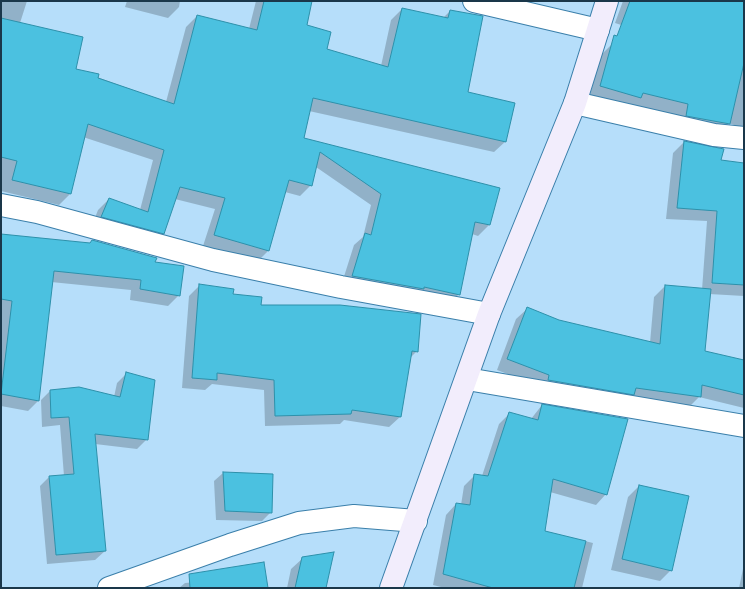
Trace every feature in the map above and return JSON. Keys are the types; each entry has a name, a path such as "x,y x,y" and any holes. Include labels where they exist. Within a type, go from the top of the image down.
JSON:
{"street":[{"path":"474,1 598,30"},
{"path":"391,588 489,314 575,103 607,1"},
{"path":"575,103 714,135 744,138"},
{"path":"1,205 37,212 213,260 341,287 489,314"},
{"path":"467,379 744,426"},
{"path":"109,588 299,522 354,516 416,520"}],"building":[{"path":"264,1 312,1 307,25 331,32 327,49 388,67 402,8 448,18 450,10 483,16 468,92 515,103 506,142 313,98 304,138 500,188 490,225 475,222 460,295 424,287 424,289 352,276 365,233 371,235 381,194 320,152 312,186 289,180 269,251 214,235 225,198 180,187 164,234 101,217 109,198 148,212 164,150 88,124 71,194 12,180 17,161 1,157 1,18 83,37 76,69 99,74 98,78 174,104 197,15 257,30"},
{"path":"630,1 744,1 744,63 730,124 686,116 688,104 643,93 641,98 600,86 614,35 617,36"},
{"path":"684,141 724,149 721,160 744,163 744,285 712,283 717,211 677,208"},
{"path":"1,234 90,243 92,240 157,258 155,262 184,266 180,296 140,289 141,280 54,271 39,401 1,394 12,301 1,299"},
{"path":"199,284 234,289 233,294 262,297 261,305 340,305 421,314 418,352 412,351 401,417 352,410 351,414 275,416 274,380 217,373 217,380 192,378"},
{"path":"665,285 711,289 705,351 744,360 744,395 702,385 701,397 636,388 634,395 548,380 549,375 507,359 527,307 559,320 660,344"},
{"path":"126,372 155,380 148,440 95,434 106,551 56,555 49,476 74,474 69,417 51,418 50,390 79,387 120,397"},
{"path":"542,404 628,419 607,495 553,479 545,531 586,541 574,588 493,588 443,574 456,503 470,505 474,474 488,476 509,412 538,420"},
{"path":"223,472 273,474 272,513 225,511"},
{"path":"639,485 689,496 672,571 622,559"},
{"path":"334,552 326,588 295,588 302,557"},
{"path":"264,562 268,588 190,588 189,574"}]}
